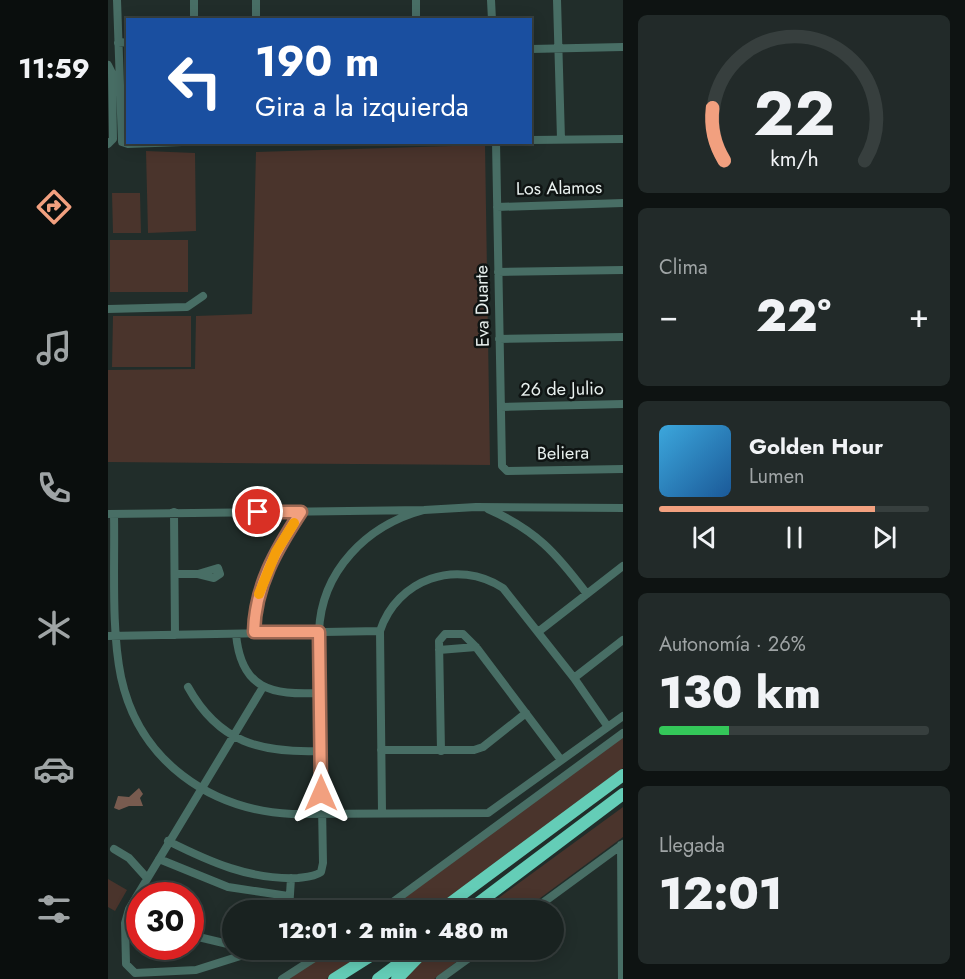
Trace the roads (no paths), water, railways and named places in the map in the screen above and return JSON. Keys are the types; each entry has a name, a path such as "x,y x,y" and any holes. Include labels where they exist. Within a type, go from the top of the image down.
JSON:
{"highway":[{"path":"455,900 623,775"},
{"path":"482,900 623,794"},
{"path":"535,860 623,799"},
{"path":"334,979 364,960"},
{"path":"350,979 376,960"},
{"path":"378,979 404,960"},
{"path":"397,979 416,960"}],"street":[{"path":"117,0 123,43 120,138 126,143"},
{"path":"194,0 194,18"},
{"path":"256,0 256,18"},
{"path":"416,0 416,18"},
{"path":"491,0 492,18"},
{"path":"557,0 561,139"},
{"path":"532,49 623,47"},
{"path":"108,65 112,73 113,139 108,144"},
{"path":"532,140 623,139"},
{"name":"Eva Duarte","path":"496,144 499,339 504,469"},
{"name":"Los Alamos","path":"497,207 623,203"},
{"path":"498,273 623,270"},
{"path":"108,309 187,307 203,296"},
{"path":"499,339 623,337"},
{"name":"26 de Julio","path":"501,406 623,404"},
{"name":"Beliera","path":"504,469 623,469"},
{"path":"483,507 522,526 551,547 587,594"},
{"path":"623,508 483,507 373,511 111,514 113,636 124,687 146,734 159,754 177,774 200,787 252,809 280,813 488,813 623,716"},
{"path":"522,526 525,509"},
{"path":"168,841 238,872 291,878 317,875 322,868 319,632 322,605 335,573 350,553 380,528 424,510"},
{"path":"373,511 380,528"},
{"path":"174,512 175,634"},
{"path":"254,632 256,603 268,570 301,512"},
{"path":"538,632 623,566"},
{"path":"176,574 198,574"},
{"path":"382,812 380,630 390,608 410,588 432,578 465,574 487,579 503,588 574,678 608,727"},
{"path":"113,636 380,630"},
{"path":"441,751 439,650 440,638 448,633 467,636 561,760"},
{"path":"236,634 245,669 255,682 263,687 287,693 319,693"},
{"path":"574,678 623,640"},
{"path":"439,650 476,647"},
{"path":"188,687 215,724 232,736 273,750 320,752"},
{"path":"145,882 200,787 263,687"},
{"path":"381,750 480,749 526,713"},
{"path":"396,900 623,733"},
{"path":"546,900 622,844"},
{"path":"622,844 622,979"},
{"path":"114,849 129,858 147,878"},
{"path":"159,859 228,887 288,897"},
{"path":"288,900 291,878"},
{"path":"126,920 126,964 135,973 186,972 226,960"},
{"path":"204,938 222,943"},
{"path":"282,979 311,960"},
{"path":"440,979 466,960"}]}
